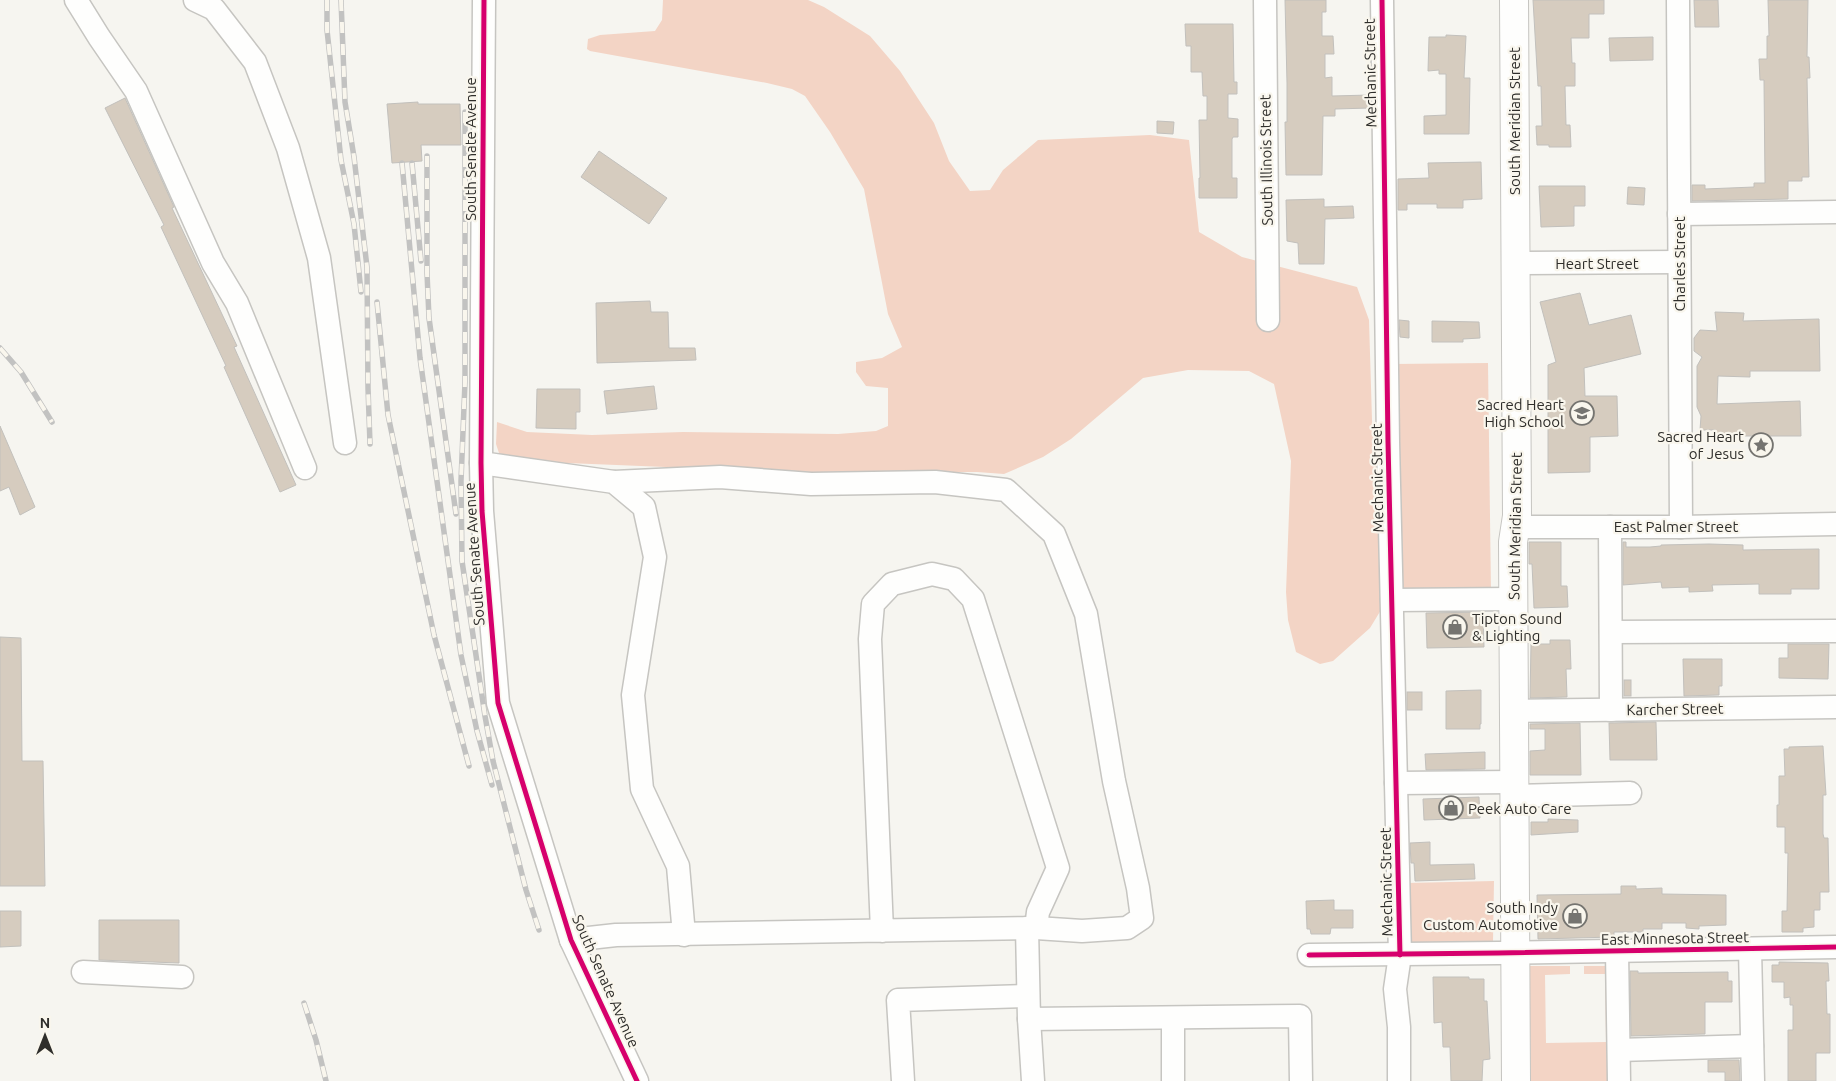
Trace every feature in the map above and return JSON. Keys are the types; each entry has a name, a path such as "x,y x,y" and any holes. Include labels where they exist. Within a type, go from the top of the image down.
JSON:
{"main road":[{"name":"South Meridian Street","path":"1514,0 1517,506 1516,527 1512,542 1516,1081"}],"street":[{"path":"76,0 136,91 213,264 237,303 305,468"},
{"name":"South Senate Avenue","path":"484,0 481,463 482,510 498,702 571,940 637,1081"},
{"name":"South Illinois Street","path":"1265,0 1268,320"},
{"name":"Mechanic Street","path":"1382,0 1400,954 1395,989 1399,1081"},
{"name":"Charles Street","path":"1678,0 1681,527"},
{"path":"210,3 255,62 288,148 319,258 345,443"},
{"path":"1679,214 1836,212"},
{"name":"Heart Street","path":"1515,263 1679,262"},
{"path":"481,463 614,482 720,477 811,484 935,482 1006,490 1054,534 1086,614 1114,781 1138,888 1142,918 1126,928 1082,931 1031,928 616,935 571,940"},
{"path":"614,482 644,507 655,557 633,695 642,789 678,866 684,935"},
{"name":"East Palmer Street","path":"1516,527 1681,527 1836,524"},
{"path":"1610,527 1611,710"},
{"path":"882,931 870,639 873,604 892,584 932,574 954,579 973,599 1058,868 1031,928 1028,996 1033,1081"},
{"path":"1392,600 1513,599"},
{"path":"1612,632 1836,631"},
{"name":"Karcher Street","path":"1513,711 1836,707"},
{"path":"1396,783 1630,793"},
{"name":"East Minnesota Street","path":"1309,954 1515,953 1836,947"},
{"path":"1750,949 1753,1081"},
{"path":"1618,951 1619,1081"},
{"path":"84,972 182,977"},
{"path":"904,1081 898,1000 1028,996"},
{"path":"1029,1019 1300,1016 1301,1081"},
{"path":"1173,1018 1173,1081"},
{"path":"1619,1050 1752,1046"}],"shaded area":[{"path":"663,0 808,0 824,7 870,36 900,71 934,123 949,161 970,191 990,190 1003,170 1038,140 1150,135 1189,140 1199,232 1242,257 1357,287 1369,320 1372,420 1383,534 1384,605 1370,628 1333,661 1320,664 1296,652 1288,620 1286,592 1291,461 1274,384 1249,371 1188,370 1143,378 1071,439 1043,457 1004,474 977,472 787,472 518,461 500,456 496,444 497,422 527,432 592,435 683,432 838,434 876,431 888,426 888,388 866,386 856,372 856,362 882,358 902,347 888,314 864,189 830,132 805,96 792,89 767,83 587,49 588,39 600,35 655,31 662,20"},
{"path":"1488,363 1491,593 1396,594 1393,364"},
{"path":"1494,881 1493,942 1402,942 1407,883"},
{"path":"1529,966 1570,966 1570,974 1545,975 1546,1043 1606,1042 1605,974 1584,974 1584,966 1614,966 1616,1081 1531,1081"}],"building":[{"path":"1285,0 1326,0 1326,12 1322,12 1322,36 1333,36 1334,54 1325,54 1325,78 1332,77 1332,96 1370,95 1370,108 1335,109 1335,116 1323,116 1322,175 1286,175 1285,122 1287,122 1287,83"},
{"path":"1533,0 1604,0 1604,14 1589,14 1589,38 1571,38 1572,63 1575,63 1575,86 1565,86 1566,125 1570,125 1571,147 1537,145 1536,126 1542,126 1541,86 1538,86"},
{"path":"1694,0 1718,0 1719,27 1695,27"},
{"path":"1768,0 1808,0 1807,57 1809,57 1810,78 1807,78 1809,177 1802,177 1802,181 1788,181 1788,199 1692,201 1692,185 1705,185 1705,189 1754,187 1754,183 1765,183 1764,80 1760,80 1759,59 1767,59 1767,36 1769,36"},
{"path":"1185,24 1233,24 1234,82 1237,82 1237,94 1228,94 1228,118 1238,119 1238,137 1233,137 1232,139 1232,178 1237,178 1237,198 1199,198 1199,120 1207,120 1207,96 1203,96 1202,72 1191,72 1191,46 1186,46"},
{"path":"1446,35 1466,36 1464,78 1470,78 1469,134 1424,134 1424,116 1446,115 1446,74 1439,74 1439,70 1428,71 1429,37 1446,37"},
{"path":"1653,37 1653,60 1610,61 1609,38"},
{"path":"125,98 174,207 172,208 237,346 234,347 296,485 280,492 224,367 226,366 161,227 164,225 105,108"},
{"path":"418,102 418,104 460,104 461,145 421,145 422,161 392,163 387,104"},
{"path":"1157,121 1174,122 1173,134 1157,133"},
{"path":"599,151 667,198 649,224 581,177"},
{"path":"1481,162 1482,199 1463,200 1463,208 1437,208 1437,204 1407,204 1407,210 1398,210 1398,179 1429,178 1428,163"},
{"path":"1539,186 1585,186 1585,206 1574,206 1574,226 1541,227"},
{"path":"1628,187 1645,188 1644,205 1627,204"},
{"path":"1324,199 1324,207 1353,206 1354,218 1325,219 1324,264 1299,264 1298,243 1287,241 1286,200"},
{"path":"1580,293 1589,325 1631,315 1641,354 1584,368 1585,396 1617,396 1618,436 1590,437 1590,472 1548,473 1548,365 1556,362 1540,302"},
{"path":"650,301 651,312 668,312 669,348 695,348 696,360 597,363 596,303"},
{"path":"1715,312 1744,313 1743,321 1819,319 1820,371 1750,371 1750,377 1718,376 1717,404 1800,401 1801,436 1716,436 1715,430 1700,430 1701,416 1697,407 1697,366 1702,357 1694,351 1694,338 1700,330 1717,331"},
{"path":"1399,320 1409,321 1409,338 1400,337"},
{"path":"1432,321 1479,322 1480,338 1463,339 1463,342 1432,342"},
{"path":"654,386 657,409 607,414 604,391"},
{"path":"537,389 580,389 580,412 576,412 576,429 536,428"},
{"path":"0,426 35,507 20,515 9,487 0,491"},
{"path":"1529,542 1561,542 1561,586 1567,586 1568,607 1534,608 1532,564 1529,564"},
{"path":"1623,542 1626,542 1626,547 1709,544 1743,545 1743,550 1819,549 1819,589 1791,589 1791,594 1759,594 1759,584 1712,585 1713,591 1689,592 1689,587 1662,588 1661,582 1623,585"},
{"name":"Tipton Sound & Lighting","path":"1483,612 1484,647 1427,648 1426,613"},
{"path":"0,637 21,638 22,761 43,761 45,886 0,886"},
{"path":"1550,640 1570,640 1571,669 1566,669 1567,697 1530,698 1531,644 1550,644"},
{"path":"1788,644 1829,644 1828,679 1779,678 1779,658 1788,658"},
{"path":"1683,659 1722,659 1722,686 1719,686 1719,695 1684,696"},
{"path":"1624,680 1631,680 1631,696 1624,696"},
{"path":"1481,690 1480,729 1446,729 1446,691"},
{"path":"1407,692 1422,692 1422,710 1407,710"},
{"path":"1656,722 1657,760 1610,760 1609,723"},
{"path":"1580,723 1581,775 1530,775 1530,751 1545,750 1545,729 1530,729 1530,724"},
{"path":"1823,746 1826,795 1823,795 1823,834 1824,838 1828,838 1829,892 1820,892 1820,910 1814,910 1814,927 1803,928 1803,932 1782,932 1782,911 1787,911 1788,853 1785,853 1785,827 1777,827 1777,805 1779,805 1779,776 1785,776 1784,749 1789,749 1789,747"},
{"path":"1485,752 1485,769 1426,770 1425,754"},
{"name":"Peek Auto Care","path":"1479,797 1480,818 1424,820 1423,799"},
{"path":"1548,819 1578,820 1578,832 1531,835 1531,822 1548,822"},
{"path":"1430,842 1430,865 1474,864 1475,879 1415,881 1414,863 1411,863 1410,843"},
{"path":"1621,886 1636,886 1636,889 1662,888 1662,894 1726,895 1726,925 1699,926 1699,929 1686,928 1686,923 1662,923 1662,929 1643,929 1643,932 1614,932 1614,937 1538,939 1537,895 1621,894"},
{"path":"1334,900 1334,910 1353,910 1353,928 1331,928 1330,934 1311,934 1310,929 1307,929 1306,901"},
{"path":"0,911 21,911 21,946 0,947"},
{"path":"99,920 179,920 179,963 99,960"},
{"path":"1779,962 1828,963 1829,981 1826,981 1827,1014 1830,1014 1830,1053 1816,1053 1816,1081 1788,1081 1788,1030 1793,1030 1793,1005 1790,1005 1790,997 1784,998 1784,982 1772,982 1772,965 1779,965"},
{"path":"1630,971 1638,971 1638,973 1728,972 1728,981 1732,981 1732,1002 1705,1002 1705,1034 1631,1036"},
{"path":"1433,977 1484,979 1484,1001 1487,1001 1490,1059 1483,1060 1482,1081 1451,1081 1450,1047 1443,1047 1442,1022 1434,1023"},
{"path":"1708,1060 1739,1060 1740,1081 1725,1081 1725,1072 1708,1072"}],"railway":[{"path":"327,0 327,30 341,160 354,224 361,292"},
{"path":"341,0 345,102 354,157 367,267 370,444"},
{"path":"465,112 465,382 461,481 462,561 493,761 526,890 539,930"},
{"path":"427,156 429,318 456,514"},
{"path":"402,163 420,358 461,655 477,731 492,785"},
{"path":"412,163 421,261"},
{"path":"377,302 388,415 434,635 469,766"},
{"path":"0,348 21,372 52,422"},
{"path":"304,1003 316,1040 326,1081"}],"cycle path":[{"path":"484,0 481,463 482,511 498,703 571,940 637,1081"},
{"path":"1382,0 1388,442 1400,955"},
{"path":"1309,955 1836,947"}],"place":[{"name":"Sacred Heart High School","path":"1582,413"},
{"name":"Sacred Heart of Jesus","path":"1761,445"},
{"name":"Tipton Sound & Lighting","path":"1455,627"},
{"name":"Peek Auto Care","path":"1451,808"},
{"name":"South Indy Custom Automotive","path":"1575,916"}]}
